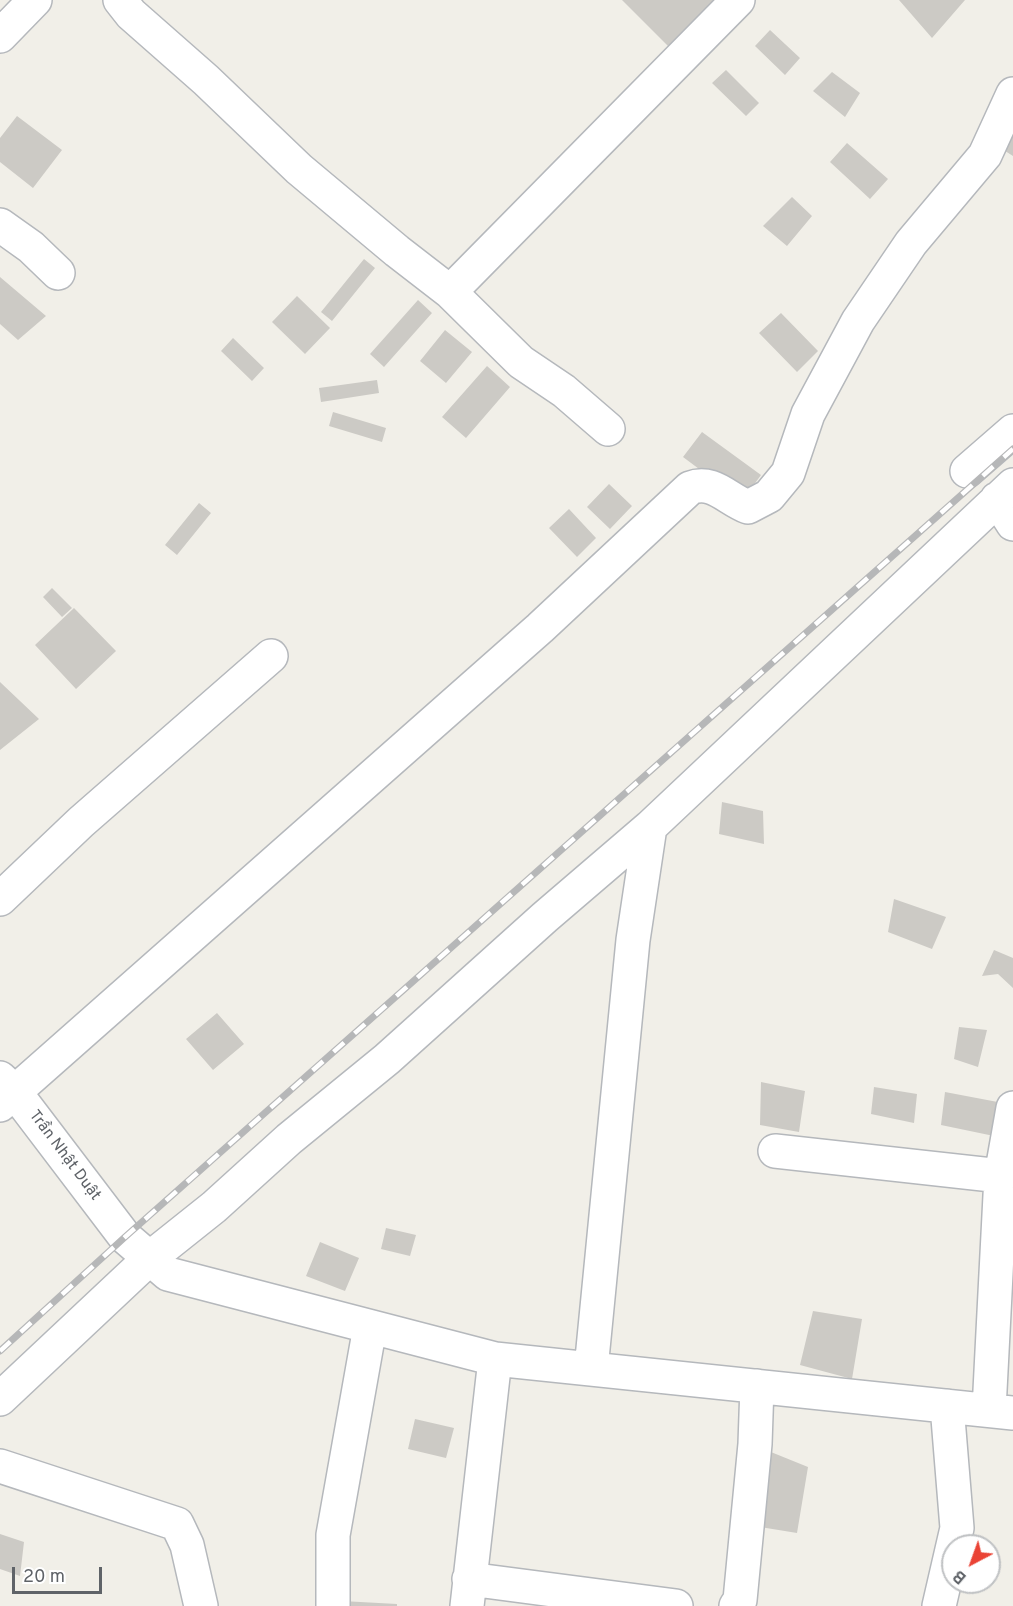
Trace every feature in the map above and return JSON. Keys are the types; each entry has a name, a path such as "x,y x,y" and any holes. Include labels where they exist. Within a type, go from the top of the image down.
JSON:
{"street":[{"path":"0,36 35,0"},
{"path":"120,0 131,14 206,80 299,169 450,292 521,362 564,391 608,429"},
{"path":"450,292 738,0"},
{"path":"5,1091 540,628 690,488 702,483 712,486 735,502 748,507 769,496 788,473 808,414 858,321 911,243 985,156 1013,94"},
{"path":"0,225 31,247 58,273"},
{"path":"967,471 1013,431"},
{"path":"0,1399 150,1258 214,1207 290,1139 387,1059 545,916 650,827 1008,503"},
{"path":"0,899 81,822 271,656"},
{"path":"591,1369 633,940 650,827"},
{"name":"Trần Nhật Duật","path":"5,1091 125,1237 168,1274 495,1359 1001,1411"},
{"path":"1001,1411 1001,1176 1013,1108"},
{"path":"775,1151 1001,1176"},
{"path":"333,1606 333,1535 369,1327"},
{"path":"495,1359 468,1593 676,1606"},
{"path":"736,1606 740,1600 755,1444 757,1386"},
{"path":"939,1606 957,1528 947,1406"},
{"path":"0,1466 177,1524 187,1545 201,1606"}],"building":[{"path":"622,0 719,0 671,49"},
{"path":"899,0 965,0 932,38"},
{"path":"770,30 800,58 785,75 755,46"},
{"path":"726,70 759,103 746,116 712,83"},
{"path":"832,72 860,93 845,117 813,91"},
{"path":"17,116 62,150 33,188 0,162 0,138"},
{"path":"1013,131 1013,156 1002,149"},
{"path":"847,143 888,179 870,199 830,162"},
{"path":"792,197 812,216 787,246 763,226"},
{"path":"364,259 375,268 332,321 321,312"},
{"path":"0,277 46,316 18,340 0,324"},
{"path":"297,296 330,328 305,354 272,322"},
{"path":"418,300 432,313 384,367 370,354"},
{"path":"781,313 818,351 797,372 759,333"},
{"path":"445,330 472,352 446,383 420,361"},
{"path":"233,338 264,368 252,381 221,351"},
{"path":"487,366 510,387 466,438 442,417"},
{"path":"377,380 379,393 321,402 319,388"},
{"path":"333,412 386,428 382,442 329,426"},
{"path":"702,432 761,475 742,501 683,457"},
{"path":"609,484 632,506 610,529 587,507"},
{"path":"199,503 211,513 177,555 165,545"},
{"path":"569,509 596,538 577,557 549,528"},
{"path":"52,588 72,608 62,617 43,597"},
{"path":"74,608 116,651 76,689 35,645"},
{"path":"0,682 39,719 0,750"},
{"path":"722,802 763,811 764,844 719,834"},
{"path":"894,899 946,917 932,949 888,932"},
{"path":"994,950 1013,958 1013,988 998,974 982,976"},
{"path":"217,1013 244,1044 213,1070 186,1039"},
{"path":"959,1027 987,1030 978,1067 954,1059"},
{"path":"761,1082 805,1091 799,1132 760,1125"},
{"path":"874,1087 917,1094 914,1123 871,1114"},
{"path":"945,1092 1003,1103 994,1136 941,1125"},
{"path":"386,1228 416,1235 410,1256 381,1249"},
{"path":"320,1242 359,1258 345,1291 306,1276"},
{"path":"813,1311 862,1319 852,1379 800,1365"},
{"path":"415,1419 454,1428 446,1458 408,1449"},
{"path":"761,1448 808,1467 797,1533 754,1526"},
{"path":"0,1534 24,1542 20,1576 0,1569"},
{"path":"342,1601 397,1604 397,1606 341,1606"}],"railway":[{"path":"0,1351 125,1237 1013,449"}]}
